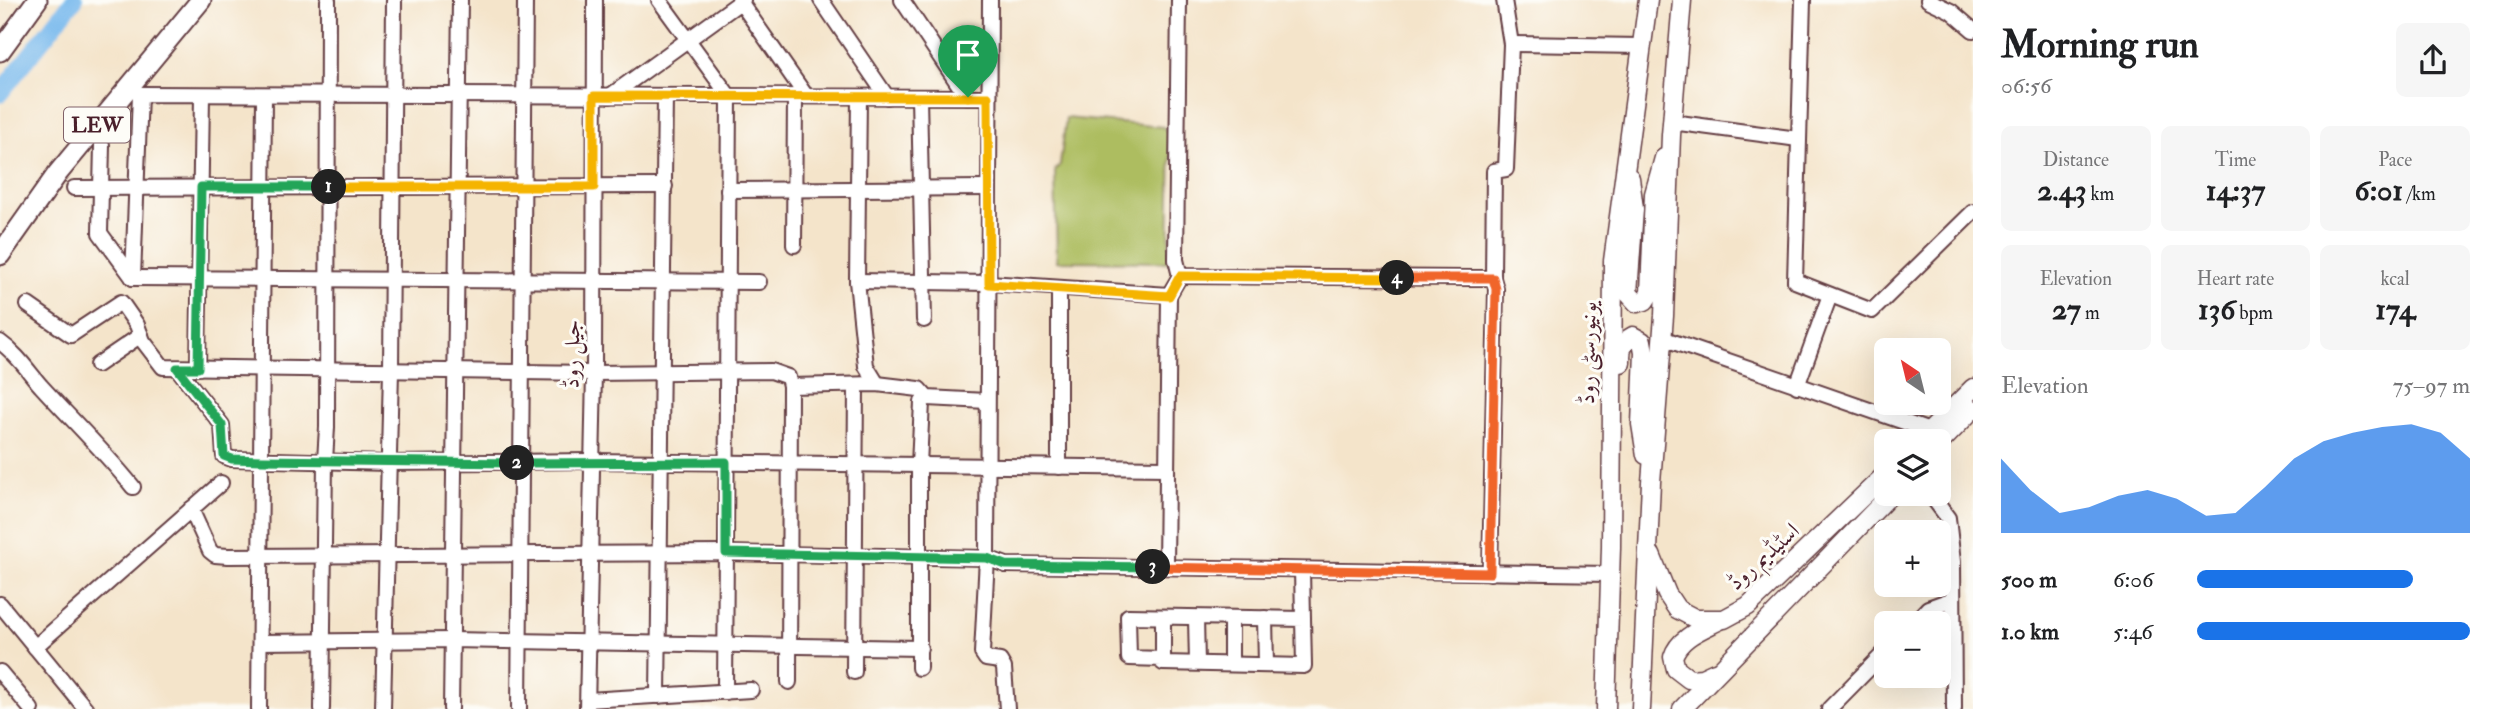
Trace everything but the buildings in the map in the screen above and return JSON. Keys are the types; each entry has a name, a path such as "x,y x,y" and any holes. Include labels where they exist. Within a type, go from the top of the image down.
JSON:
{"highway":[{"path":"0,51 37,0"},
{"name":"LEW","path":"0,255 65,164 201,0"}],"main road":[{"name":"یونیورسٹی روڈ","path":"1606,709 1613,261 1648,0"},
{"path":"1641,709 1651,482 1671,186 1671,128 1682,0"},
{"path":"1626,151 1634,209 1628,293 1637,303 1645,301 1650,293 1654,194 1671,128"},
{"path":"1611,422 1620,387 1621,346 1633,336 1642,341 1644,352 1641,424 1651,482"},
{"path":"1938,429 1973,388"},
{"path":"1943,429 1973,409"},
{"name":"اسٹیڈیم روڈ","path":"1649,548 1667,594 1678,609 1696,619 1724,619 1748,606 1874,485"},
{"name":"اسٹیڈیم روڈ","path":"1692,706 1725,667 1879,506"},
{"path":"1724,619 1689,637 1675,650 1673,657 1676,669 1689,679 1702,678 1725,667"}],"street":[{"path":"322,709 327,369 328,0"},
{"path":"383,709 391,370 394,0"},
{"path":"451,709 460,0"},
{"path":"519,709 525,0"},
{"name":"جیل روڈ","path":"588,705 594,373 595,0"},
{"path":"659,0 729,96 725,692"},
{"path":"821,0 887,97"},
{"path":"902,0 968,97"},
{"path":"1166,567 1169,296 1180,276 1176,261 1179,0"},
{"path":"1490,573 1496,289 1493,278 1494,171 1506,169 1511,44 1504,0"},
{"path":"1803,0 1795,281 1872,311 1973,212"},
{"path":"1928,0 1951,11 1973,30"},
{"path":"610,96 741,1 800,96 793,189 794,245"},
{"path":"987,4 987,558 982,653 986,659 1000,661 1004,668 1007,709"},
{"path":"1511,44 1641,46"},
{"path":"132,278 140,94 988,97"},
{"path":"198,368 202,95"},
{"path":"259,709 264,95"},
{"path":"658,696 665,96"},
{"path":"859,97 857,281 866,366 877,384"},
{"path":"919,97 924,320"},
{"path":"1671,128 1798,139"},
{"path":"102,145 100,233 132,278"},
{"path":"74,188 665,186"},
{"path":"728,190 988,188"},
{"path":"1180,276 1493,278"},
{"path":"132,278 760,282"},
{"path":"857,281 989,284 1169,296"},
{"path":"1059,289 1059,467"},
{"path":"1797,386 1829,295"},
{"path":"28,305 71,335 121,302 143,341 163,368 594,373 771,371 788,377 789,682"},
{"path":"97,365 141,335"},
{"path":"1662,338 1907,429"},
{"path":"0,342 12,351 88,433 133,487"},
{"path":"177,368 222,425 226,458 388,463 591,461 1166,468"},
{"path":"790,386 877,384 919,389 928,398"},
{"path":"854,672 856,385"},
{"path":"919,668 919,465 922,402 928,398 987,401"},
{"path":"35,647 221,482"},
{"path":"1939,506 1948,518 1953,562 1954,709"},
{"path":"191,509 212,554 726,553 987,558 1006,565 1609,574"},
{"path":"1163,618 1163,663 1304,666 1302,570"},
{"path":"1925,611 1953,599"},
{"path":"0,604 86,709"},
{"path":"1163,659 1129,658 1128,616 1303,619"},
{"path":"1196,618 1197,663"},
{"path":"1231,618 1231,664"},
{"path":"1265,618 1266,665"},
{"path":"260,642 453,640 920,649"},
{"path":"1829,709 1874,662"},
{"path":"0,672 31,709"},
{"path":"588,705 658,696 751,690"}],"green space":[{"path":"1066,118 1163,127 1171,134 1169,262 1057,261 1055,170 1060,165"}],"waterway":[{"path":"0,93 74,0"}],"route":[{"path":"594,96 968,97 988,97 989,284 1169,296 1180,276 1493,278 1496,289 1490,573 1006,565 987,558 726,553 726,462 388,463 226,458 222,425 177,368 198,368 201,187 594,187 594,96"}]}
